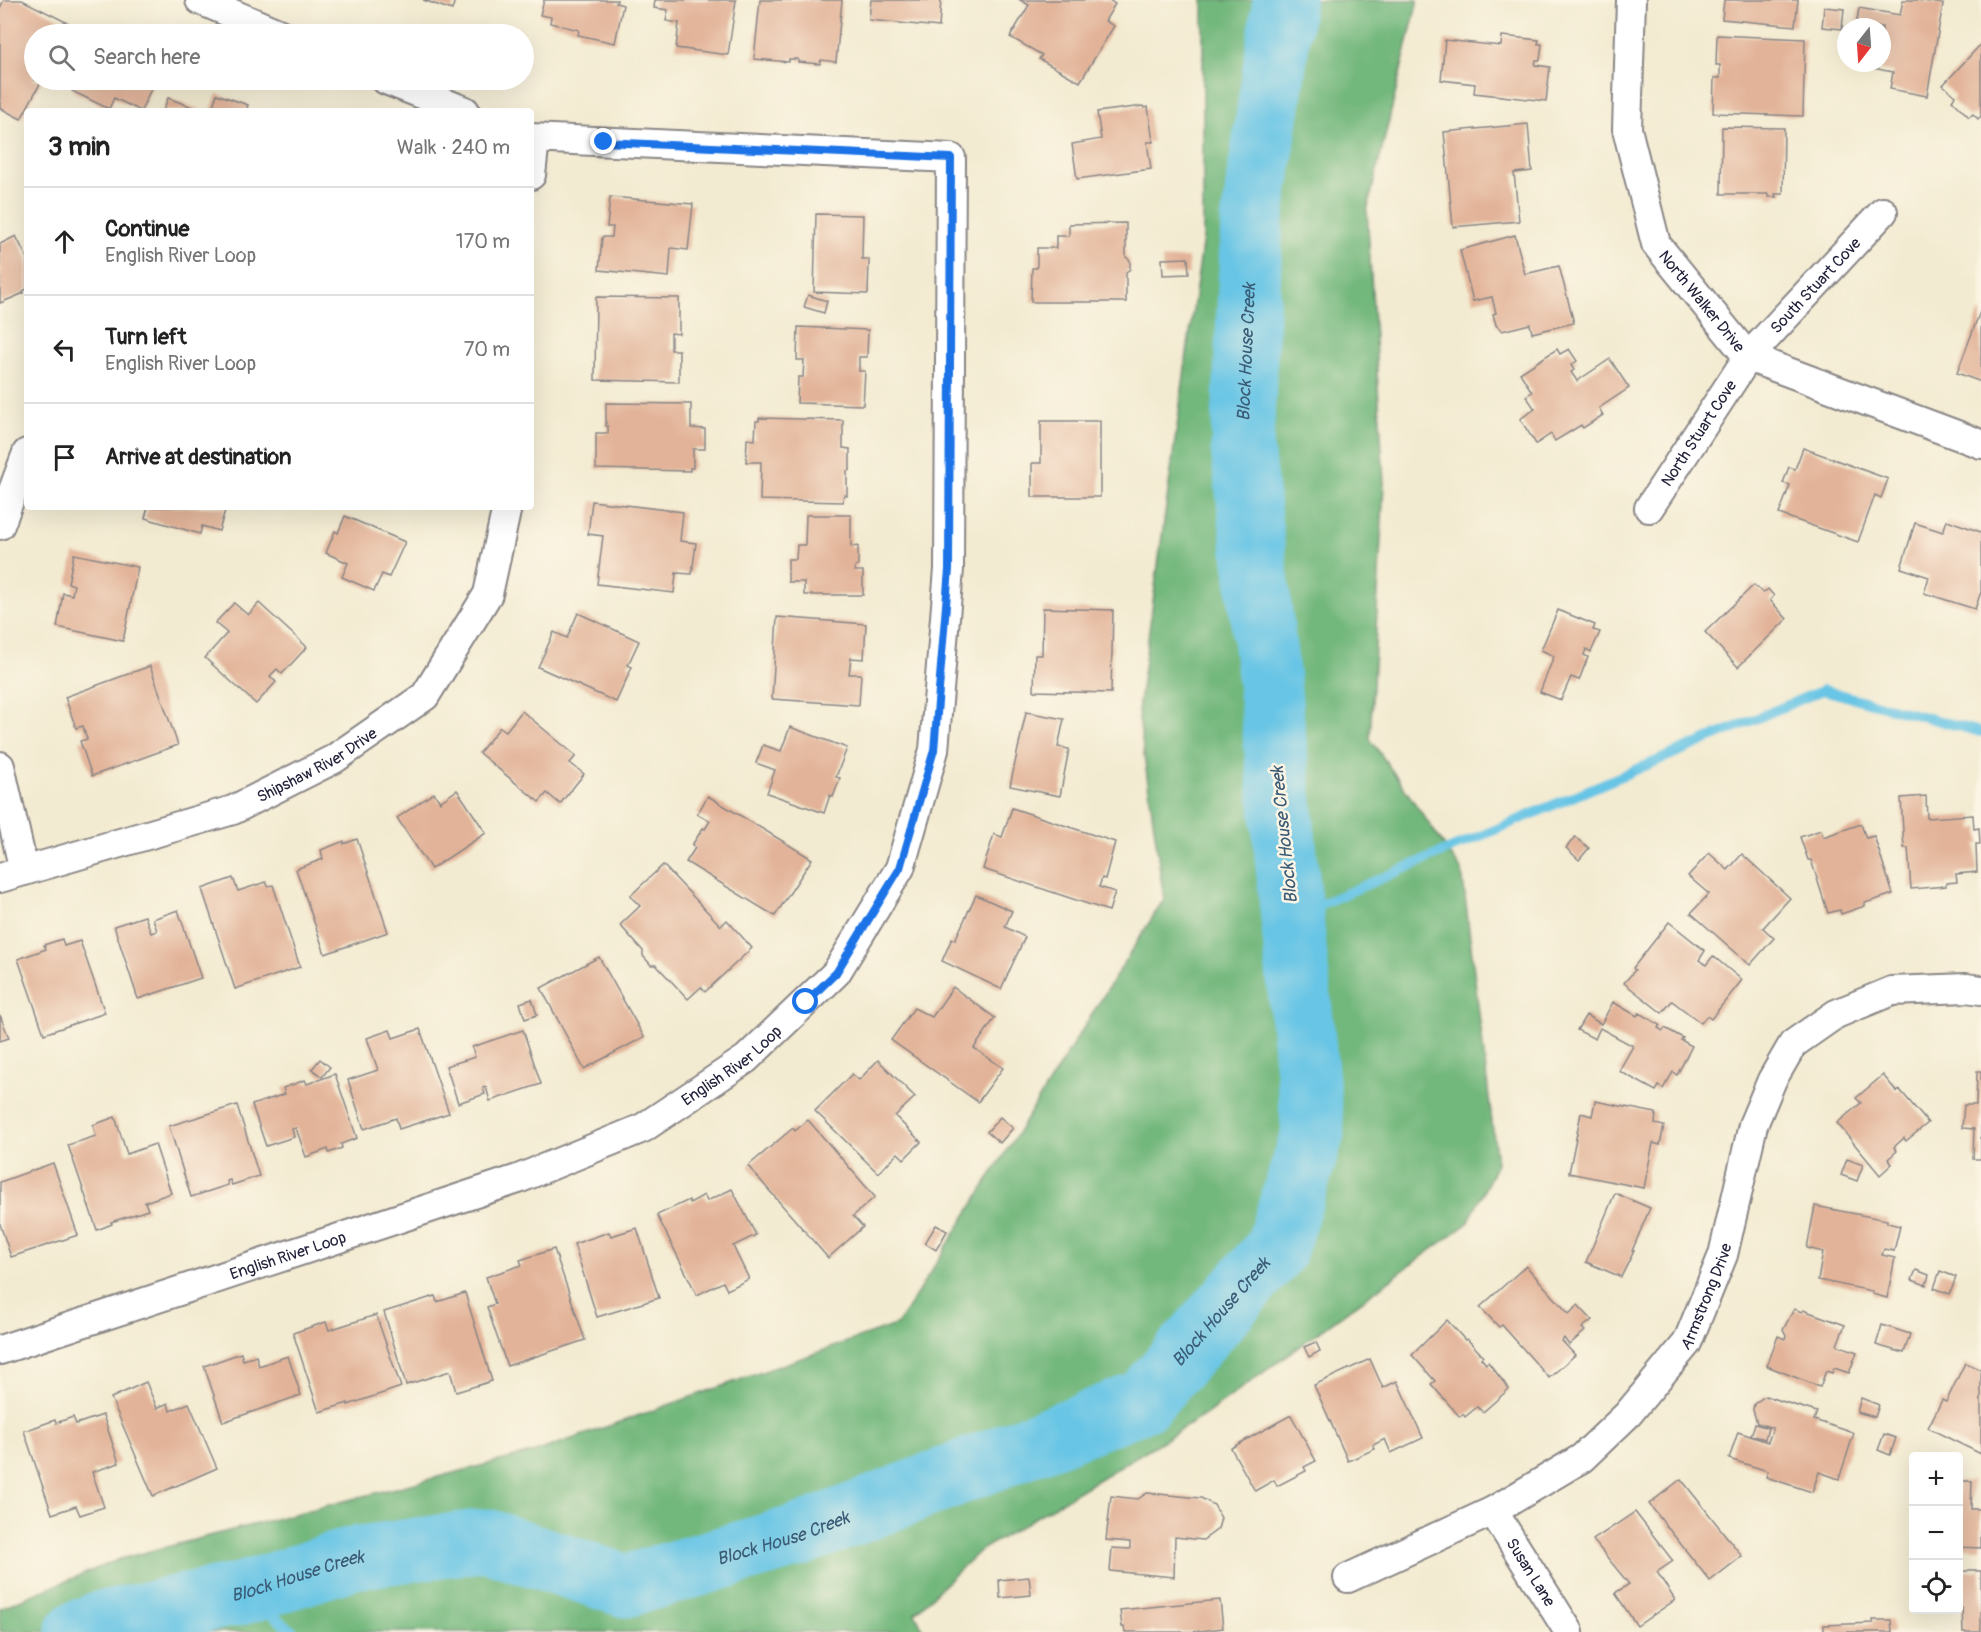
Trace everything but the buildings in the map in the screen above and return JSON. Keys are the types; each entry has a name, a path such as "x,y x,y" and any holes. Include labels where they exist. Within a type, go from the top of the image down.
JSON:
{"street":[{"path":"200,0 256,24"},
{"name":"North Walker Drive","path":"1631,0 1627,129 1656,244 1748,357 1981,444"},
{"path":"411,90 457,108"},
{"name":"English River Loop","path":"0,1350 518,1179 643,1128 746,1059 836,973 900,868 934,750 949,569 951,158 534,138"},
{"name":"South Stuart Cove","path":"1748,357 1883,212"},
{"name":"North Stuart Cove","path":"1649,508 1748,357"},
{"path":"0,525 24,461"},
{"name":"Shipshaw River Drive","path":"12,874 233,810 334,759 425,696 488,594 506,510"},
{"path":"0,766 12,874"},
{"name":"Armstrong Drive","path":"1348,1578 1493,1511 1582,1458 1628,1414 1687,1343 1723,1256 1753,1125 1772,1080 1793,1044 1836,1014 1892,991 1966,988 1981,990"},
{"name":"Susan Lane","path":"1493,1511 1569,1632"}],"green space":[{"path":"1203,0 1418,0 1367,211 1384,483 1370,739 1462,871 1497,1164 1468,1223 1205,1415 978,1552 915,1613 924,1632 0,1632 0,1608 120,1559 535,1452 898,1324 1164,899 1138,711 1203,237"}],"waterway":[{"name":"Block House Creek","path":"77,1632 101,1622 244,1593 353,1558 486,1540 626,1586 801,1535 1143,1401 1276,1249 1313,1133 1269,681 1242,448 1252,222 1284,0"},
{"path":"1293,916 1823,690 1981,732"},
{"path":"244,1593 294,1632"}],"route":[{"path":"604,142 951,158 949,569 934,750 900,868 836,973 806,1002"}]}
